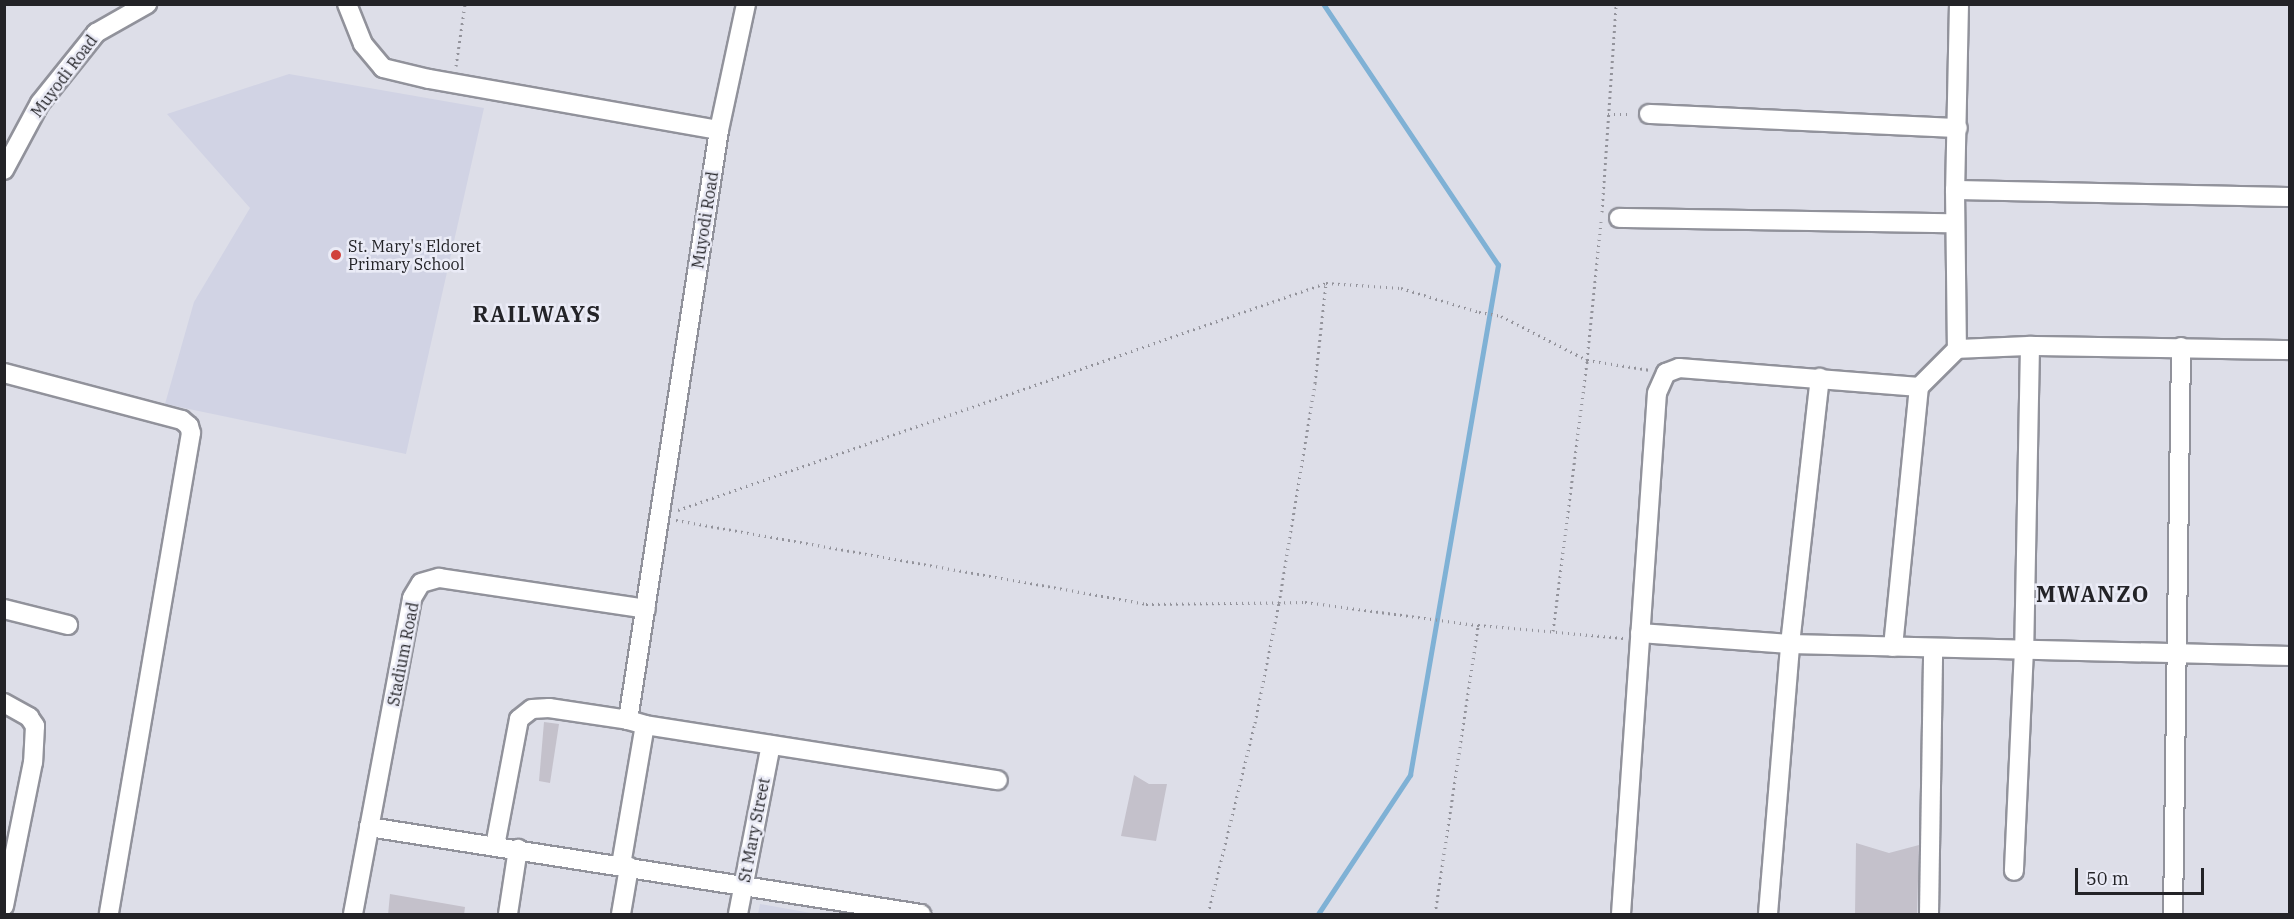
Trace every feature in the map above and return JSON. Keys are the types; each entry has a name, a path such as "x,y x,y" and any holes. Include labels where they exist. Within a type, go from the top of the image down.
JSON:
{"street":[{"name":"Muyodi Road","path":"4,170 40,103 96,33 147,4"},
{"path":"347,4 363,44 383,68 453,83 719,130"},
{"name":"Muyodi Road","path":"621,915 646,609 719,130 746,4"},
{"path":"1957,349 1955,190 1959,4"},
{"path":"1648,114 1958,128"},
{"path":"1955,190 2289,197"},
{"path":"1619,218 1955,223"},
{"path":"2014,871 2024,649 2030,346"},
{"path":"1893,647 1919,387 1957,349 2030,346 2289,350"},
{"path":"2173,915 2181,347"},
{"path":"1621,915 1657,393 1666,373 1679,368 1919,387"},
{"path":"4,373 182,420 189,426 191,434 109,915"},
{"path":"1768,915 1790,644 1820,378"},
{"name":"Stadium Road","path":"353,915 412,598 421,583 439,578 646,609"},
{"path":"4,609 68,625"},
{"path":"1640,636 1790,644 2024,649 2178,656 2289,656"},
{"path":"1929,915 1933,648"},
{"path":"4,703 29,717 34,726 33,762 4,906"},
{"path":"495,846 519,719 532,709 549,708 771,746 998,780"},
{"name":"St Mary Street","path":"738,915 771,746"},
{"path":"369,827 743,884 921,915"},
{"path":"508,915 518,849"}],"path":[{"path":"453,83 465,4"},
{"path":"1553,631 1598,267 1616,4"},
{"path":"1608,114 1648,114"},
{"path":"1208,915 1255,723 1279,603 1315,383 1326,283"},
{"path":"660,517 1326,283 1401,288 1479,312 1501,316 1587,360 1666,373"},
{"path":"660,517 1146,604 1305,602 1478,625 1640,636"},
{"path":"1435,915 1478,625"}],"shaded area":[{"name":"St. Mary's Eldoret Primary School","path":"289,74 484,108 406,454 165,404 194,302 250,208 167,114"},
{"path":"760,904 816,914 758,914"}],"building":[{"path":"544,722 559,724 550,783 539,781"},
{"path":"1134,775 1149,784 1167,784 1156,841 1121,836"},
{"path":"1856,843 1889,853 1919,845 1917,915 1855,915"},
{"path":"390,894 465,907 464,915 388,915"}],"waterway":[{"path":"1318,914 1410,775 1498,265 1323,4"}],"place":[{"name":"St. Mary's Eldoret Primary School","path":"336,255"}],"district":[{"name":"RAILWAYS","path":"537,314"},
{"name":"MWANZO","path":"2093,594"}]}
